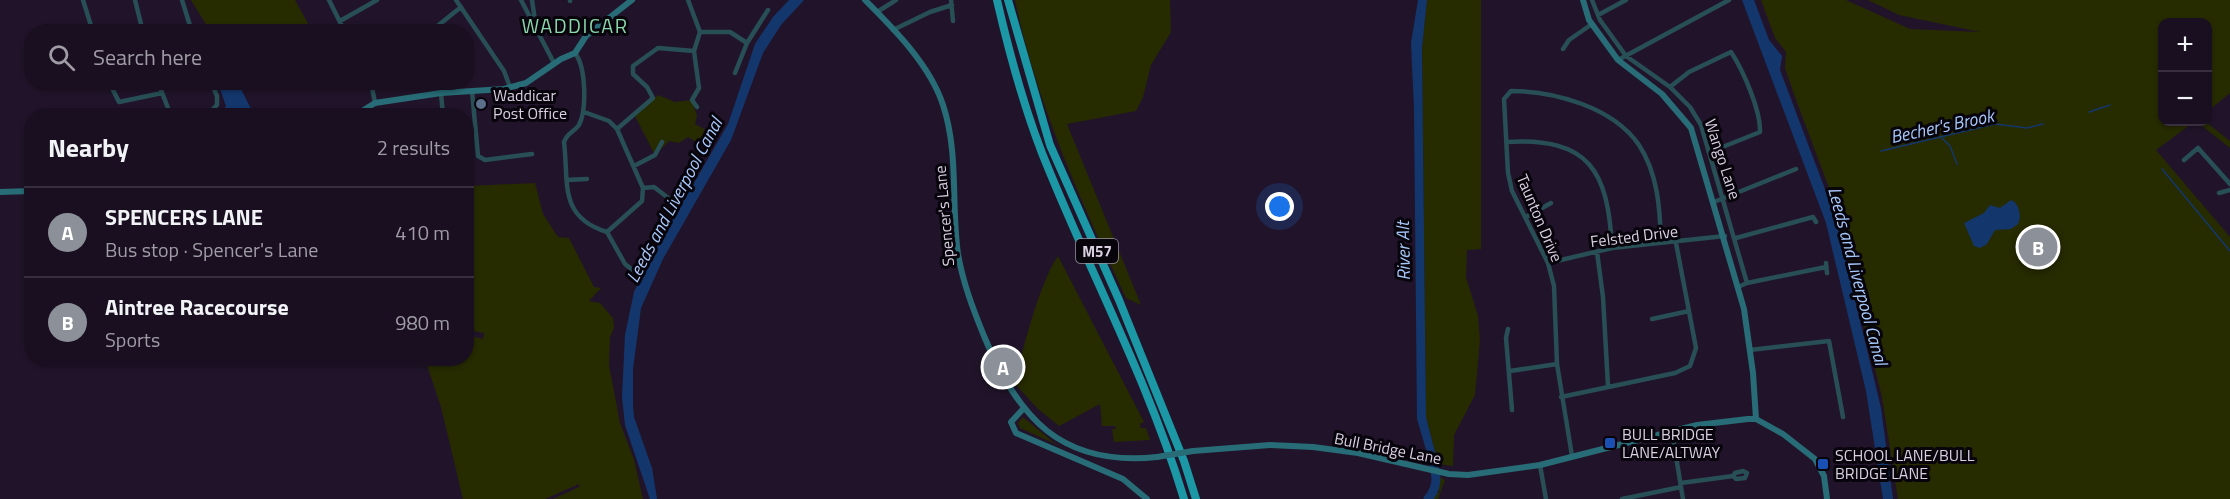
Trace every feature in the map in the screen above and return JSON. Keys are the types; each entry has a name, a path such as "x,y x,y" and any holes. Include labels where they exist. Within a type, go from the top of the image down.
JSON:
{"highway":[{"name":"M57","path":"997,0 1022,96 1042,153 1112,311 1172,460 1184,499"},
{"name":"M57","path":"1008,0 1050,145 1119,300 1184,461 1196,499"}],"street":[{"path":"83,0 90,24"},
{"path":"135,0 141,24"},
{"path":"182,0 190,24"},
{"path":"329,0 341,24"},
{"path":"340,21 377,0"},
{"path":"456,0 472,24"},
{"path":"521,0 554,63"},
{"path":"532,0 536,30"},
{"path":"367,108 375,103 441,93 510,87 534,78 554,63 575,53 586,36 632,0"},
{"name":"Spencer's Lane","path":"865,0 926,71 943,104 949,129 956,233 963,278 999,372 1023,409"},
{"path":"877,12 896,0"},
{"name":"Wango Lane","path":"1582,0 1592,24 1618,60 1662,94 1691,128 1725,236 1738,287 1750,351 1756,419"},
{"name":"Wango Lane","path":"1592,0 1598,15 1626,56 1670,87 1695,116 1710,152 1747,283"},
{"path":"1598,15 1626,0"},
{"path":"1618,60 1729,0 1732,7"},
{"path":"691,1 700,32 694,51 699,88 690,100 697,107"},
{"path":"893,30 951,3 953,21"},
{"path":"440,24 461,8"},
{"path":"731,65 736,70 747,43 768,10"},
{"path":"1563,49 1569,40 1592,24"},
{"path":"474,27 504,71 510,87"},
{"path":"700,32 730,32 747,43"},
{"path":"617,129 653,98 647,87 633,74 633,66 658,48 694,51"},
{"path":"1670,87 1689,72 1731,52 1738,63 1761,121 1760,132 1710,152"},
{"path":"575,53 583,66 584,112 579,124 566,136 564,142 567,195 576,211 607,232 625,264 635,272"},
{"path":"113,90 119,102 162,93"},
{"path":"161,90 168,108"},
{"path":"214,90 217,105 214,108"},
{"path":"373,90 375,103"},
{"path":"472,91 474,108"},
{"name":"Taunton Drive","path":"1572,456 1557,364 1554,286 1548,263 1512,191 1508,173 1504,99 1511,91 1528,91 1580,104 1624,128 1639,145 1652,172 1658,196 1661,242"},
{"path":"441,93 442,108"},
{"path":"584,112 609,121 617,129 644,188 642,201 607,232"},
{"path":"474,113 478,156 485,160 532,154"},
{"path":"1506,142 1541,141 1557,144 1590,165 1602,182 1609,206 1611,248"},
{"path":"634,166 655,155 662,142"},
{"path":"2184,160 2198,148 2229,180"},
{"path":"1713,202 1796,169"},
{"path":"567,180 587,179"},
{"path":"644,188 654,187 676,204"},
{"path":"2219,193 2230,190"},
{"path":"0,192 24,191"},
{"path":"559,195 567,195"},
{"path":"1526,217 1551,203"},
{"path":"1736,238 1813,217 1816,222"},
{"name":"Felsted Drive","path":"1548,263 1611,248 1661,242 1676,243 1725,236"},
{"path":"1561,397 1675,373 1690,366 1696,348 1676,243"},
{"path":"1597,252 1603,297 1608,386"},
{"path":"1738,287 1747,283 1826,268"},
{"path":"1652,319 1689,311"},
{"path":"1508,329 1506,338 1512,410"},
{"path":"1750,351 1829,341 1843,417"},
{"path":"1510,371 1557,364"},
{"path":"1023,409 1011,422 1016,433 1123,479 1147,499"},
{"name":"Bull Bridge Lane","path":"1023,409 1052,434 1080,448 1116,458 1157,457 1270,445 1313,447 1358,453 1431,470 1468,475 1540,465 1718,422 1756,419"},
{"path":"1756,419 1792,440 1815,459 1824,476 1827,499"},
{"path":"1672,432 1683,499"},
{"path":"1540,465 1546,499"},
{"path":"1622,499 1733,476"}],"green space":[{"path":"191,0 295,0 308,24 206,24"},
{"path":"1015,0 1170,0 1171,32 1151,65 1143,97 1136,111 1067,124 1141,305 1126,298 1077,189 1035,77"},
{"path":"1427,0 1481,0 1481,249 1467,250 1466,277 1478,316 1480,340 1475,395 1454,435 1453,466 1438,464 1426,417 1422,48"},
{"path":"1761,0 1846,0 1910,29 1980,32 1899,15 1868,0 2230,0 2230,93 2212,108 2212,18 2158,18 2158,126 2189,126 2156,150 2230,237 2230,499 1898,499 1882,397 1835,204 1785,68 1786,52 1775,38"},
{"path":"658,95 675,102 692,100 697,116 695,124 715,135 708,149 688,137 679,143 669,141 655,155 635,116"},
{"path":"2202,126 2211,126 2230,141 2230,148"},
{"path":"535,183 543,214 558,237 569,238 594,287 601,288 589,301 600,303 613,318 614,328 610,337 609,365 620,423 634,460 643,499 553,499 579,487 579,484 545,499 463,499 441,407 427,366 474,366 474,337 483,339 484,333 474,331 474,186"},
{"path":"1058,256 1144,422 1140,424 1141,428 1146,428 1150,440 1114,442 1112,429 1116,429 1115,426 1102,426 1100,404 1059,426 1038,409 1015,384 1026,337 1038,300 1051,267"},
{"path":"1023,417 1062,447 1020,428 1018,423"},
{"path":"1438,476 1445,480 1438,499 1431,499 1440,491 1437,490"}],"water":[{"path":"789,0 804,0 781,25 763,53 731,140 663,259 641,308 633,369 633,406 634,417 652,468 657,499 650,499 625,425 622,397 625,335 634,292 645,268 728,124 755,44 773,17"},
{"path":"1418,0 1427,0 1422,48 1426,417 1438,464 1430,463 1417,419 1414,108 1411,43"},
{"path":"1742,0 1754,0 1769,40 1782,56 1780,70 1834,213 1881,408 1893,499 1883,499 1866,391 1826,223"},
{"path":"220,90 242,90 250,108 225,108"},
{"path":"2011,200 2019,210 2018,224 2011,229 1995,230 1987,244 1980,248 1974,246 1964,223 1984,213 1990,205 2000,208"}],"waterway":[{"name":"Becher's Brook","path":"2089,112 2110,105"},
{"name":"Becher's Brook","path":"1881,151 1995,124 2027,128 2043,124"},
{"path":"1941,137 1950,146 1957,164"},
{"path":"2162,169 2230,251"},
{"name":"River Alt","path":"1428,499 1436,483 1431,454"}],"place":[{"name":"Waddicar Post Office","path":"481,104"},
{"name":"Aintree Racecourse","path":"2038,247"},
{"name":"SPENCERS LANE","path":"1003,367"},
{"name":"BULL BRIDGE LANE/ALTWAY","path":"1610,443"},
{"name":"SCHOOL LANE/BULL BRIDGE LANE","path":"1823,464"}],"district":[{"name":"WADDICAR","path":"575,25"}],"water label":[{"name":"Leeds and Liverpool Canal","path":"674,200"},
{"name":"Leeds and Liverpool Canal","path":"1858,276"}]}
